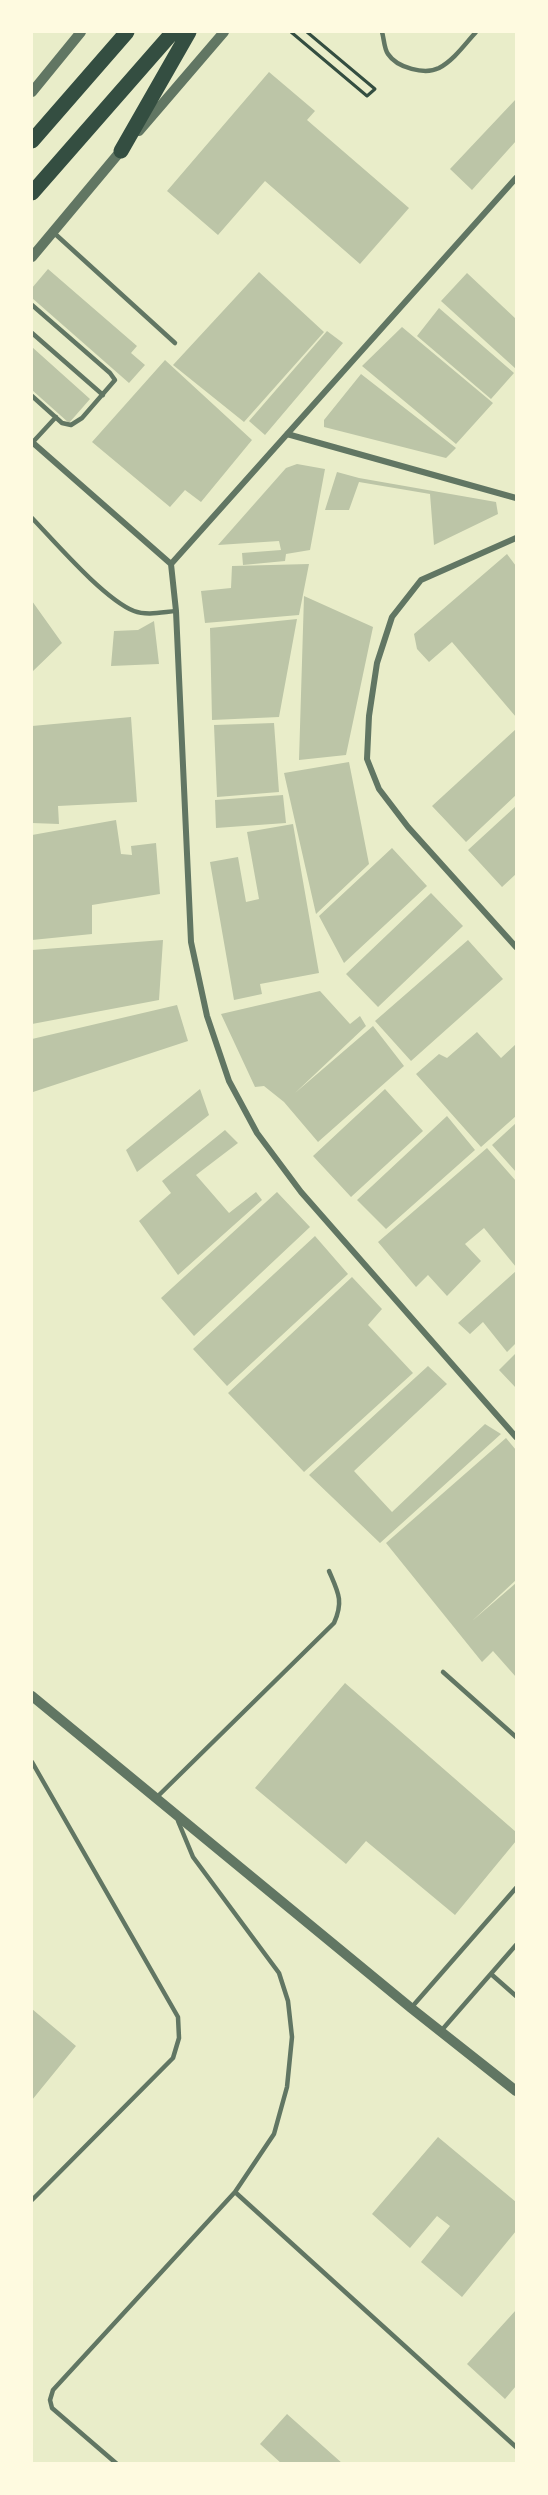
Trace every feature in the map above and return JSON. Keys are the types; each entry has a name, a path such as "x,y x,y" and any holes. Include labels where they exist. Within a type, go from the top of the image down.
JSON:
{"highway":[{"path":"32,141 127,32"},
{"path":"32,193 173,32"},
{"path":"121,151 189,32"}],"street":[{"path":"32,92 81,32"},
{"path":"32,256 224,32"},
{"path":"171,564 516,178"},
{"path":"286,434 516,498"},
{"path":"32,442 171,564 176,611 191,942 207,1016 229,1081 257,1133 301,1192 516,1437"},
{"path":"516,538 421,580 392,617 377,663 369,716 367,759 380,789 408,827 516,947"},
{"path":"32,1696 176,1816 516,2091"}],"lane":[{"path":"382,32 388,54 403,65 420,71 438,69 453,58 476,32"},
{"path":"53,232 175,342"},
{"path":"32,305 114,376 113,384 82,418 71,424 62,423 32,396"},
{"path":"32,333 103,395"},
{"path":"32,442 56,417"},
{"path":"32,518 115,601 136,612 149,614 176,611"},
{"path":"155,1798 334,1623 339,1612 340,1599 329,1571"},
{"path":"442,1672 516,1737"},
{"path":"32,1762 178,2018 179,2038 173,2058 32,2200"},
{"path":"117,2463 52,2408 50,2400 53,2390 235,2192 274,2134 287,2087 292,2037 288,2001 279,1973 193,1857 176,1816"},
{"path":"411,2007 516,1888"},
{"path":"441,2031 516,1945"},
{"path":"491,1974 516,1996"},
{"path":"235,2192 516,2447"}],"path":[{"path":"291,32 367,96 375,89 307,32"}],"building":[{"path":"269,72 315,111 307,120 409,208 360,264 265,181 218,235 167,191"},
{"path":"516,99 516,141 472,190 450,169"},
{"path":"48,269 137,346 131,353 145,365 129,383 32,298 32,288"},
{"path":"259,272 324,332 244,422 173,365"},
{"path":"467,273 516,319 516,369 441,301"},
{"path":"439,308 514,373 491,399 417,336"},
{"path":"402,327 493,403 456,444 362,366"},
{"path":"327,331 343,343 265,435 249,421"},
{"path":"32,347 90,399 69,423 32,390"},
{"path":"165,360 252,440 201,502 185,490 170,507 92,442"},
{"path":"361,374 456,448 446,458 324,427 324,420"},
{"path":"297,464 325,469 310,550 286,554 285,561 243,565 242,553 281,550 279,541 218,545 286,468"},
{"path":"337,472 359,478 496,502 498,514 434,545 430,494 359,482 349,510 325,510"},
{"path":"507,554 516,566 516,717 452,642 429,662 417,649 414,634"},
{"path":"309,564 299,615 205,623 201,591 231,588 232,566"},
{"path":"304,596 373,627 346,755 299,760"},
{"path":"32,601 62,643 32,672"},
{"path":"297,619 279,717 212,720 210,628"},
{"path":"154,621 159,664 111,666 114,631 138,630"},
{"path":"131,717 137,802 58,806 59,824 32,823 32,726"},
{"path":"274,723 279,792 217,797 214,725"},
{"path":"516,729 516,795 466,842 432,806"},
{"path":"349,762 369,864 316,914 284,773"},
{"path":"283,795 286,823 216,828 215,800"},
{"path":"516,806 516,874 502,887 468,850"},
{"path":"116,820 121,854 132,855 131,846 156,843 160,894 92,905 92,934 32,940 32,835"},
{"path":"293,824 319,973 260,984 262,994 234,1000 210,862 238,857 246,902 259,899 247,832"},
{"path":"392,848 427,886 344,963 319,916"},
{"path":"431,893 463,926 378,1007 346,974"},
{"path":"163,940 159,1000 32,1024 32,950"},
{"path":"468,940 503,979 411,1061 375,1021"},
{"path":"320,991 350,1024 360,1016 366,1026 295,1093 373,1026 404,1066 318,1142 284,1102 264,1086 255,1087 221,1014"},
{"path":"177,1005 188,1041 33,1092 32,1039"},
{"path":"477,1032 501,1058 516,1044 516,1116 481,1147 416,1074 439,1054 447,1058"},
{"path":"200,1089 209,1115 137,1172 126,1150"},
{"path":"385,1089 423,1131 351,1197 313,1156"},
{"path":"447,1116 475,1150 386,1229 357,1200"},
{"path":"516,1123 516,1172 492,1145"},
{"path":"225,1130 238,1143 196,1175 229,1213 256,1192 262,1200 178,1275 139,1221 171,1193 162,1181"},
{"path":"487,1148 516,1181 516,1267 484,1228 465,1244 481,1261 447,1296 428,1275 416,1287 378,1242"},
{"path":"277,1192 310,1227 194,1336 161,1298"},
{"path":"315,1236 348,1274 227,1386 193,1349"},
{"path":"516,1271 516,1343 507,1352 483,1322 470,1334 458,1323"},
{"path":"352,1277 382,1309 368,1325 413,1373 304,1472 228,1393"},
{"path":"516,1353 516,1388 499,1370"},
{"path":"428,1366 447,1384 354,1471 392,1512 485,1424 501,1434 380,1543 309,1475"},
{"path":"506,1438 516,1450 516,1580 472,1621 516,1583 516,1677 493,1651 482,1662 386,1543"},
{"path":"345,1683 516,1832 516,1841 455,1915 366,1841 346,1864 255,1788"},
{"path":"32,2009 76,2046 32,2100"},
{"path":"438,2137 516,2202 516,2231 462,2297 421,2262 450,2226 437,2216 410,2248 372,2214"},
{"path":"516,2310 516,2386 505,2399 467,2364"},
{"path":"287,2414 343,2464 282,2464 260,2444"}]}
